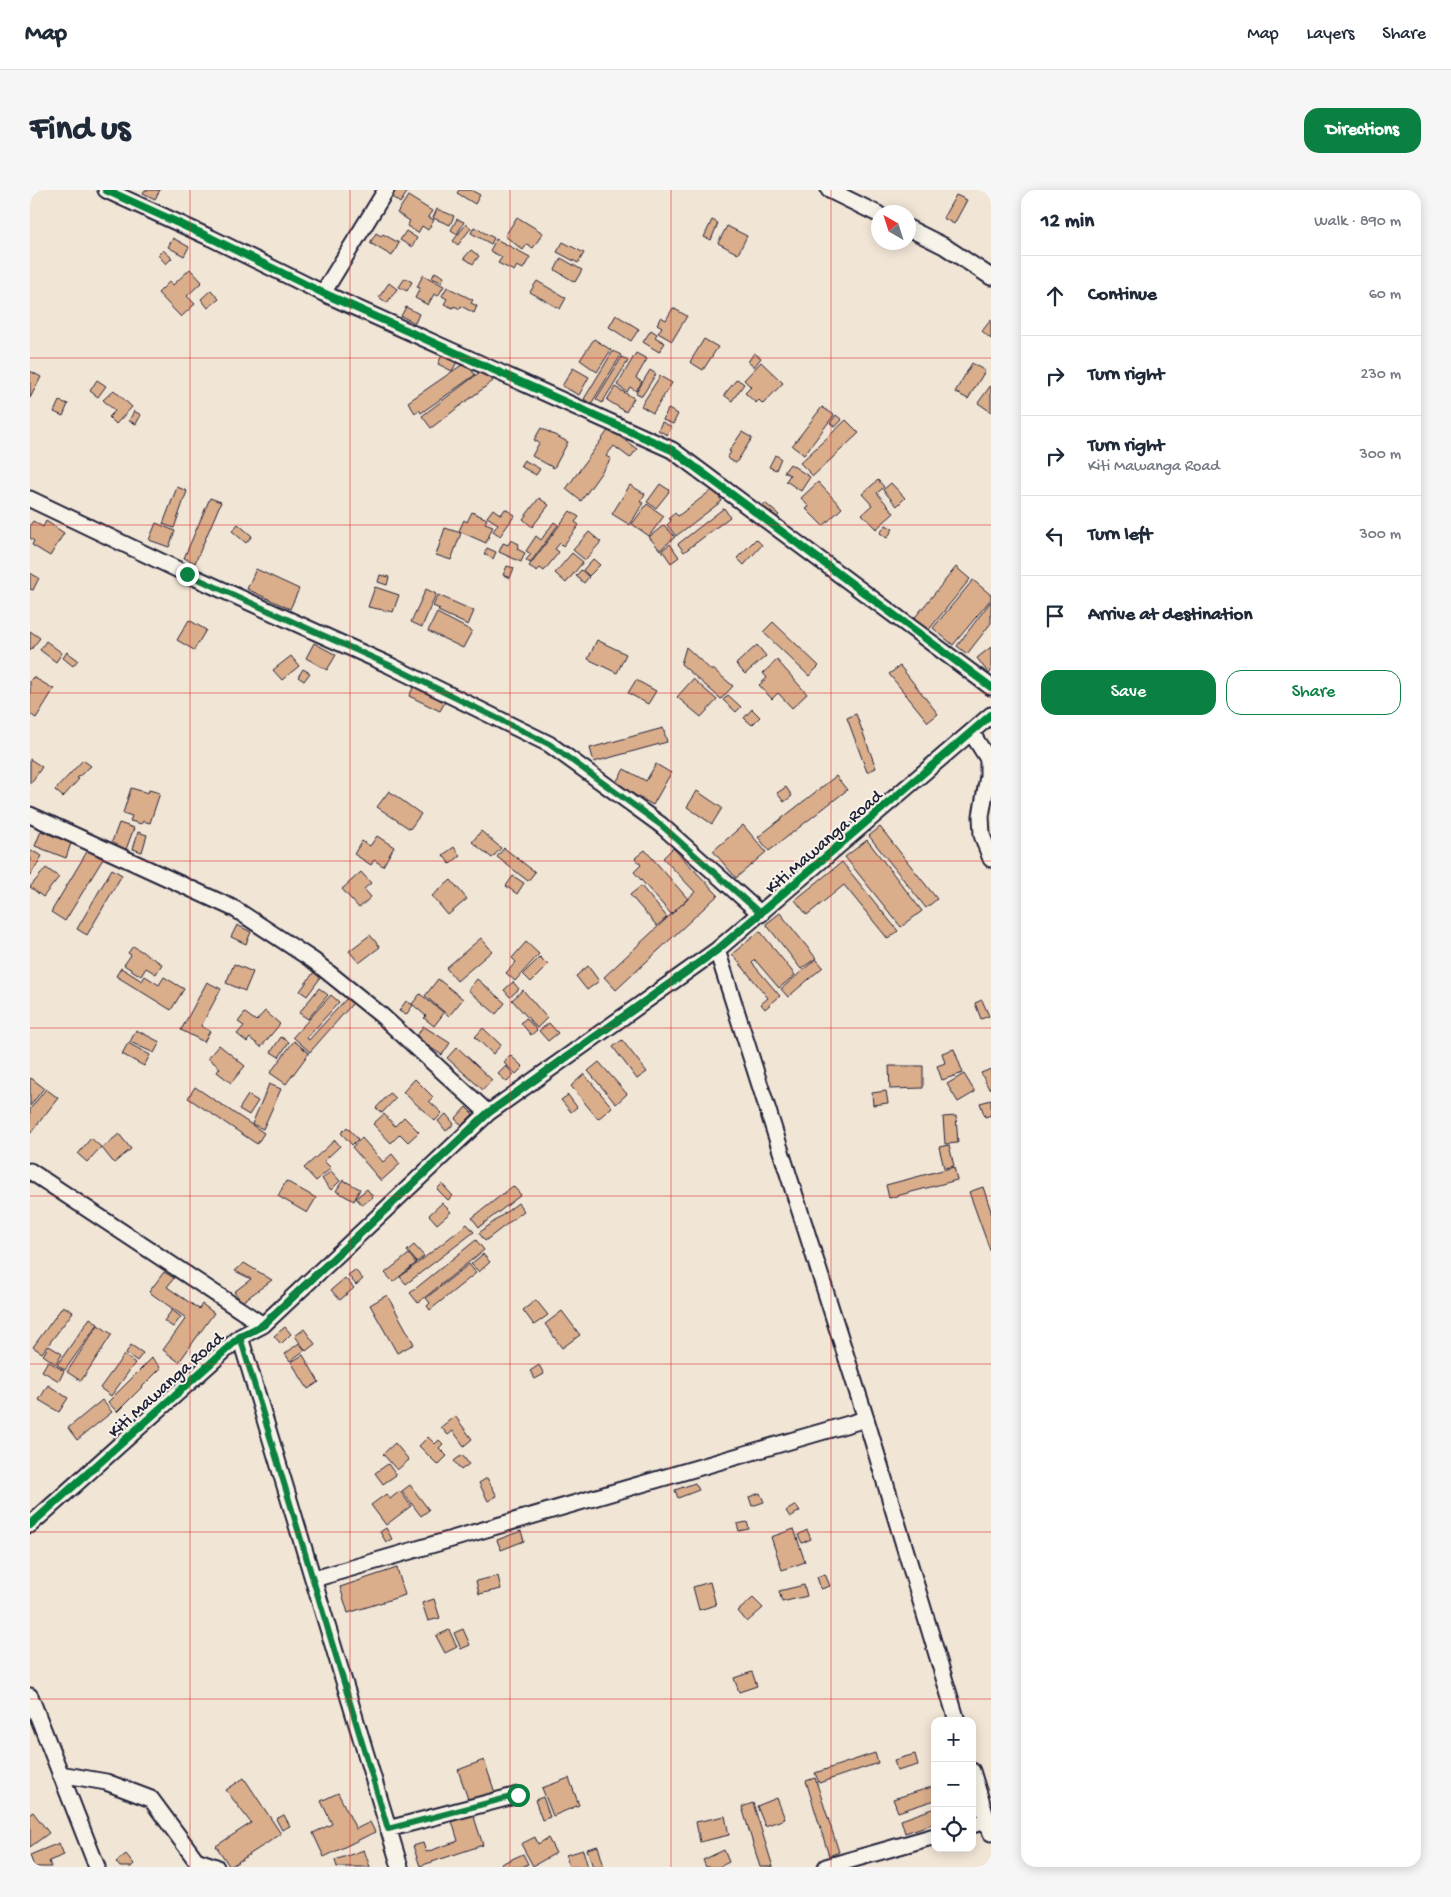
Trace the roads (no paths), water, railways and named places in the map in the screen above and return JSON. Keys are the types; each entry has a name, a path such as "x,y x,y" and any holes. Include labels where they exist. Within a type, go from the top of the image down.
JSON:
{"street":[{"path":"106,190 211,238 323,294 672,450 991,687"},
{"path":"323,294 386,190"},
{"path":"829,190 871,211"},
{"path":"916,232 944,246 991,277"},
{"path":"30,499 187,574 389,665 549,744 661,825 761,914"},
{"name":"Kiti Mawanga Road","path":"30,1525 240,1337 263,1325 488,1113 717,950 991,715"},
{"path":"971,732 988,759 988,776 981,816 982,835 991,859"},
{"path":"30,815 235,909 314,961 381,1015 488,1113"},
{"path":"717,950 866,1419 956,1717"},
{"path":"30,1171 263,1325"},
{"path":"240,1337 400,1867"},
{"path":"314,1580 866,1419"},
{"path":"30,1696 96,1867"},
{"path":"60,1774 106,1782 151,1798 196,1860 216,1867"},
{"path":"976,1784 989,1827 976,1825"},
{"path":"388,1829 518,1795"},
{"path":"826,1867 931,1837"}]}
